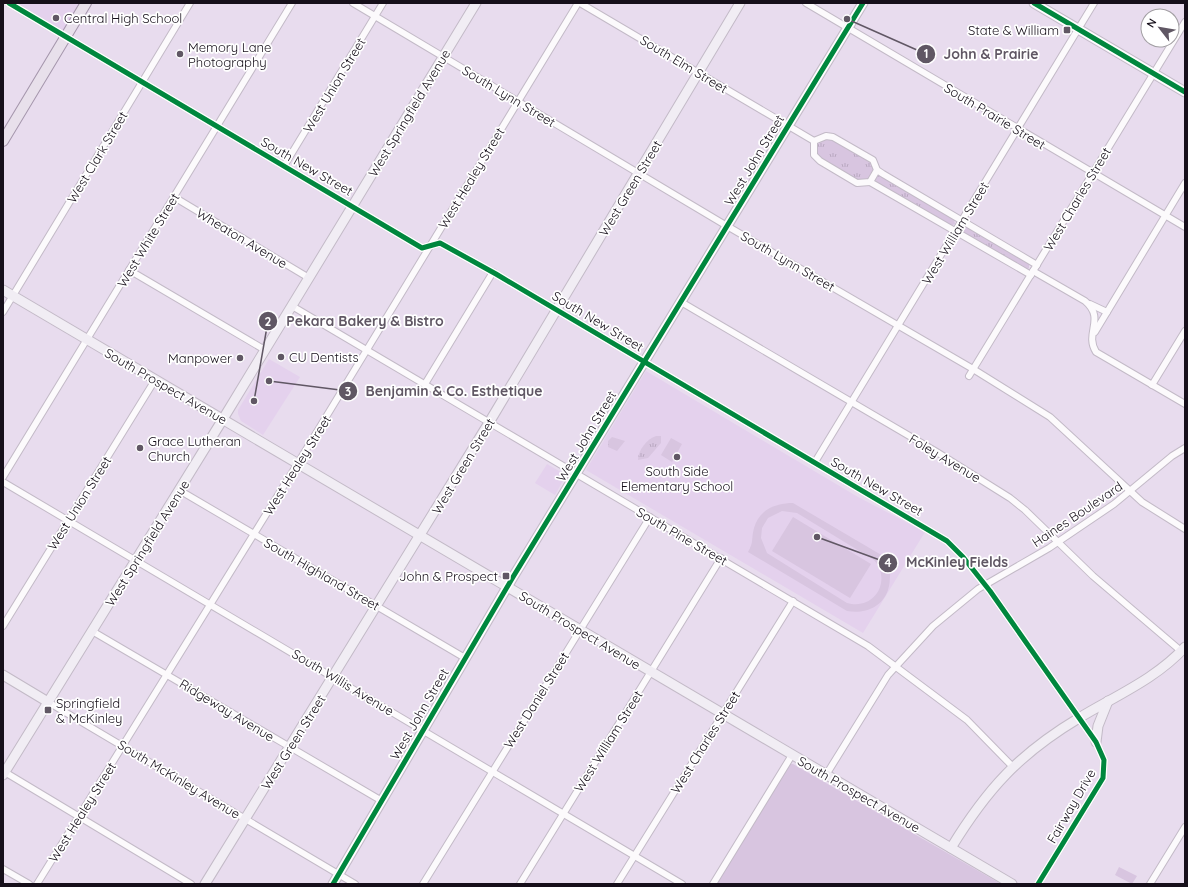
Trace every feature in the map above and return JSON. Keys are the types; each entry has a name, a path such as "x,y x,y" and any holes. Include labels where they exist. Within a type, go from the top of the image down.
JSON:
{"main road":[{"path":"3,141 86,3"}],"street":[{"name":"South New Street","path":"9,3 422,248 440,243 493,272 943,538 956,549 985,584 1079,718"},
{"name":"West Clark Street","path":"3,312 190,3"},
{"name":"West White Street","path":"3,477 88,340 292,3"},
{"name":"South Lynn Street","path":"353,3 518,102 639,172 727,226 973,369 1050,417 1131,492 1154,510 1185,529"},
{"name":"West Union Street","path":"284,166 384,3"},
{"name":"West Springfield Avenue","path":"4,773 223,419 476,3"},
{"name":"South Elm Street","path":"579,3 814,141"},
{"name":"West Healey Street","path":"37,884 298,464 430,245 579,3"},
{"name":"West Green Street","path":"205,884 558,310 740,3"},
{"name":"South Prairie Street","path":"806,3 1185,228"},
{"name":"West John Street","path":"333,884 507,587 863,3"},
{"path":"1034,3 1185,92"},
{"name":"West William Street","path":"815,462 1094,3"},
{"name":"West Charles Street","path":"969,376 1185,22"},
{"path":"1034,271 956,232 870,182 857,183 820,161 814,155 814,141 826,136 833,137 873,160 877,170 962,222 1034,271 1107,312"},
{"path":"870,182 877,170"},
{"path":"1092,337 1185,183"},
{"name":"Wheaton Avenue","path":"174,197 309,278"},
{"path":"130,270 265,350"},
{"path":"425,384 493,272"},
{"name":"South Prospect Avenue","path":"3,290 1012,884"},
{"path":"1085,301 1094,311 1095,322 1092,343 1096,352 1185,404"},
{"name":"Foley Avenue","path":"681,302 992,487 1025,510 1093,576 1183,649"},
{"name":"South Pine Street","path":"292,306 490,421 576,474 721,558 876,651 967,720 1012,766"},
{"path":"1152,385 1185,331"},
{"name":"West Union Street","path":"3,626 155,380"},
{"name":"Haines Boulevard","path":"826,775 895,666 933,626 985,584 1059,542 1131,492 1172,456 1185,448"},
{"name":"South Willis Avenue","path":"3,482 682,884"},
{"name":"South Highland Street","path":"179,490 465,658"},
{"name":"West Daniel Street","path":"426,883 492,772 650,517"},
{"name":"West William Street","path":"520,884 721,558"},
{"name":"West Charles Street","path":"617,884 793,601"},
{"name":"Ridgeway Avenue","path":"92,631 168,674 382,801"},
{"path":"951,848 979,804 1012,766 1079,718 1149,677 1183,649"},
{"name":"South McKinley Avenue","path":"3,675 355,884"},
{"path":"1096,742 1098,726 1108,701"},
{"name":"Fairway Drive","path":"1038,884 1103,778 1104,760 1096,742 1079,718"},
{"path":"713,884 792,755"},
{"path":"4,773 191,884"},
{"path":"1150,884 1185,827"},
{"path":"3,869 28,884"}],"shaded area":[{"name":"Central High School","path":"13,3 83,3 64,34"},
{"path":"269,359 300,377 263,435 241,421 238,410"},
{"path":"646,371 858,497 925,532 863,633 586,470"},
{"path":"547,464 566,475 555,495 535,483"}],"green space":[{"path":"830,138 871,162 874,170 869,180 857,181 818,158 816,150 818,144 822,140"},
{"path":"878,175 954,219 955,224 950,226 876,182 875,180"},
{"path":"965,227 968,227 1026,262 1029,264 1029,268 1027,270 964,234 962,231"},
{"path":"656,436 661,436 661,443 648,458 638,460 638,456 644,445"},
{"path":"612,437 625,441 617,451 608,447 608,441"},
{"path":"671,438 682,444 672,462 661,455"},
{"path":"793,503 895,563 890,574 888,590 877,605 860,612 847,611 748,552 752,543 756,522 760,516 774,506","holes":["782,511 797,513 874,560 879,568 881,585 873,598 866,602 857,604 847,603 767,553 761,538 762,528 768,518"]},
{"path":"793,517 871,564 850,598 772,551"},
{"path":"790,764 793,764 1001,884 716,884"},
{"path":"1119,867 1137,876 1132,884 1115,875"}],"cycle path":[{"path":"9,3 422,248 440,243 496,274 947,541 963,557 990,591 1096,742 1104,760 1103,778 1038,884"},
{"path":"333,884 513,577 863,3"},
{"path":"1034,3 1185,92"}],"place":[{"name":"Central High School","path":"56,18"},
{"name":"John & Prairie","path":"847,19"},
{"name":"State & William","path":"1067,30"},
{"name":"Memory Lane Photography","path":"180,54"},
{"name":"CU Dentists","path":"281,357"},
{"name":"Manpower","path":"240,358"},
{"name":"Benjamin & Co. Esthetique","path":"269,381"},
{"name":"Pekara Bakery & Bistro","path":"254,401"},
{"name":"Grace Lutheran Church","path":"140,448"},
{"name":"South Side Elementary School","path":"677,457"},
{"name":"McKinley Fields","path":"817,537"},
{"name":"John & Prospect","path":"506,576"},
{"name":"Springfield & McKinley","path":"48,710"}]}
